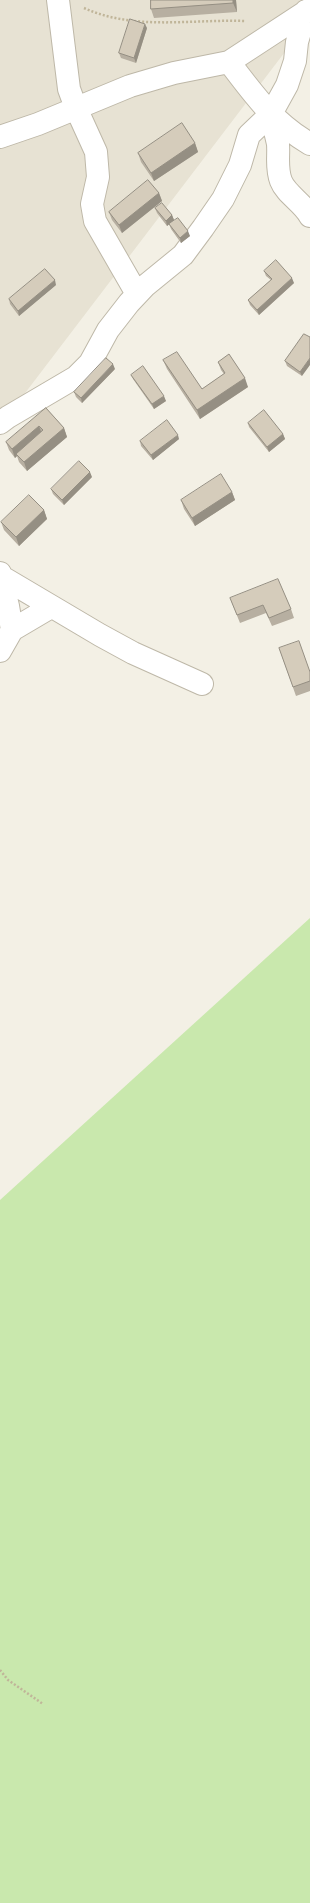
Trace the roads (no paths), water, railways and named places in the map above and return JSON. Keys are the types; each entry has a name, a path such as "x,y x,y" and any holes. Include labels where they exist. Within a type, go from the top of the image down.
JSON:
{"street":[{"path":"68,3 67,78 76,108 96,152 98,178 92,204 95,221 138,294"},
{"path":"0,137 38,124 130,86 174,73 229,62 308,10"},
{"path":"3,420 76,377 90,363 108,330 138,294 183,255 222,199 240,166 249,135 271,114 287,84 295,61 298,42 308,10"},
{"path":"229,62 262,105 290,132 310,144"},
{"path":"271,114 278,145 277,166 281,182 290,194 305,206 310,216"},
{"path":"1,575 51,607 133,653 202,684"},
{"path":"1,575 12,630"},
{"path":"0,651 12,630 51,607"}]}
